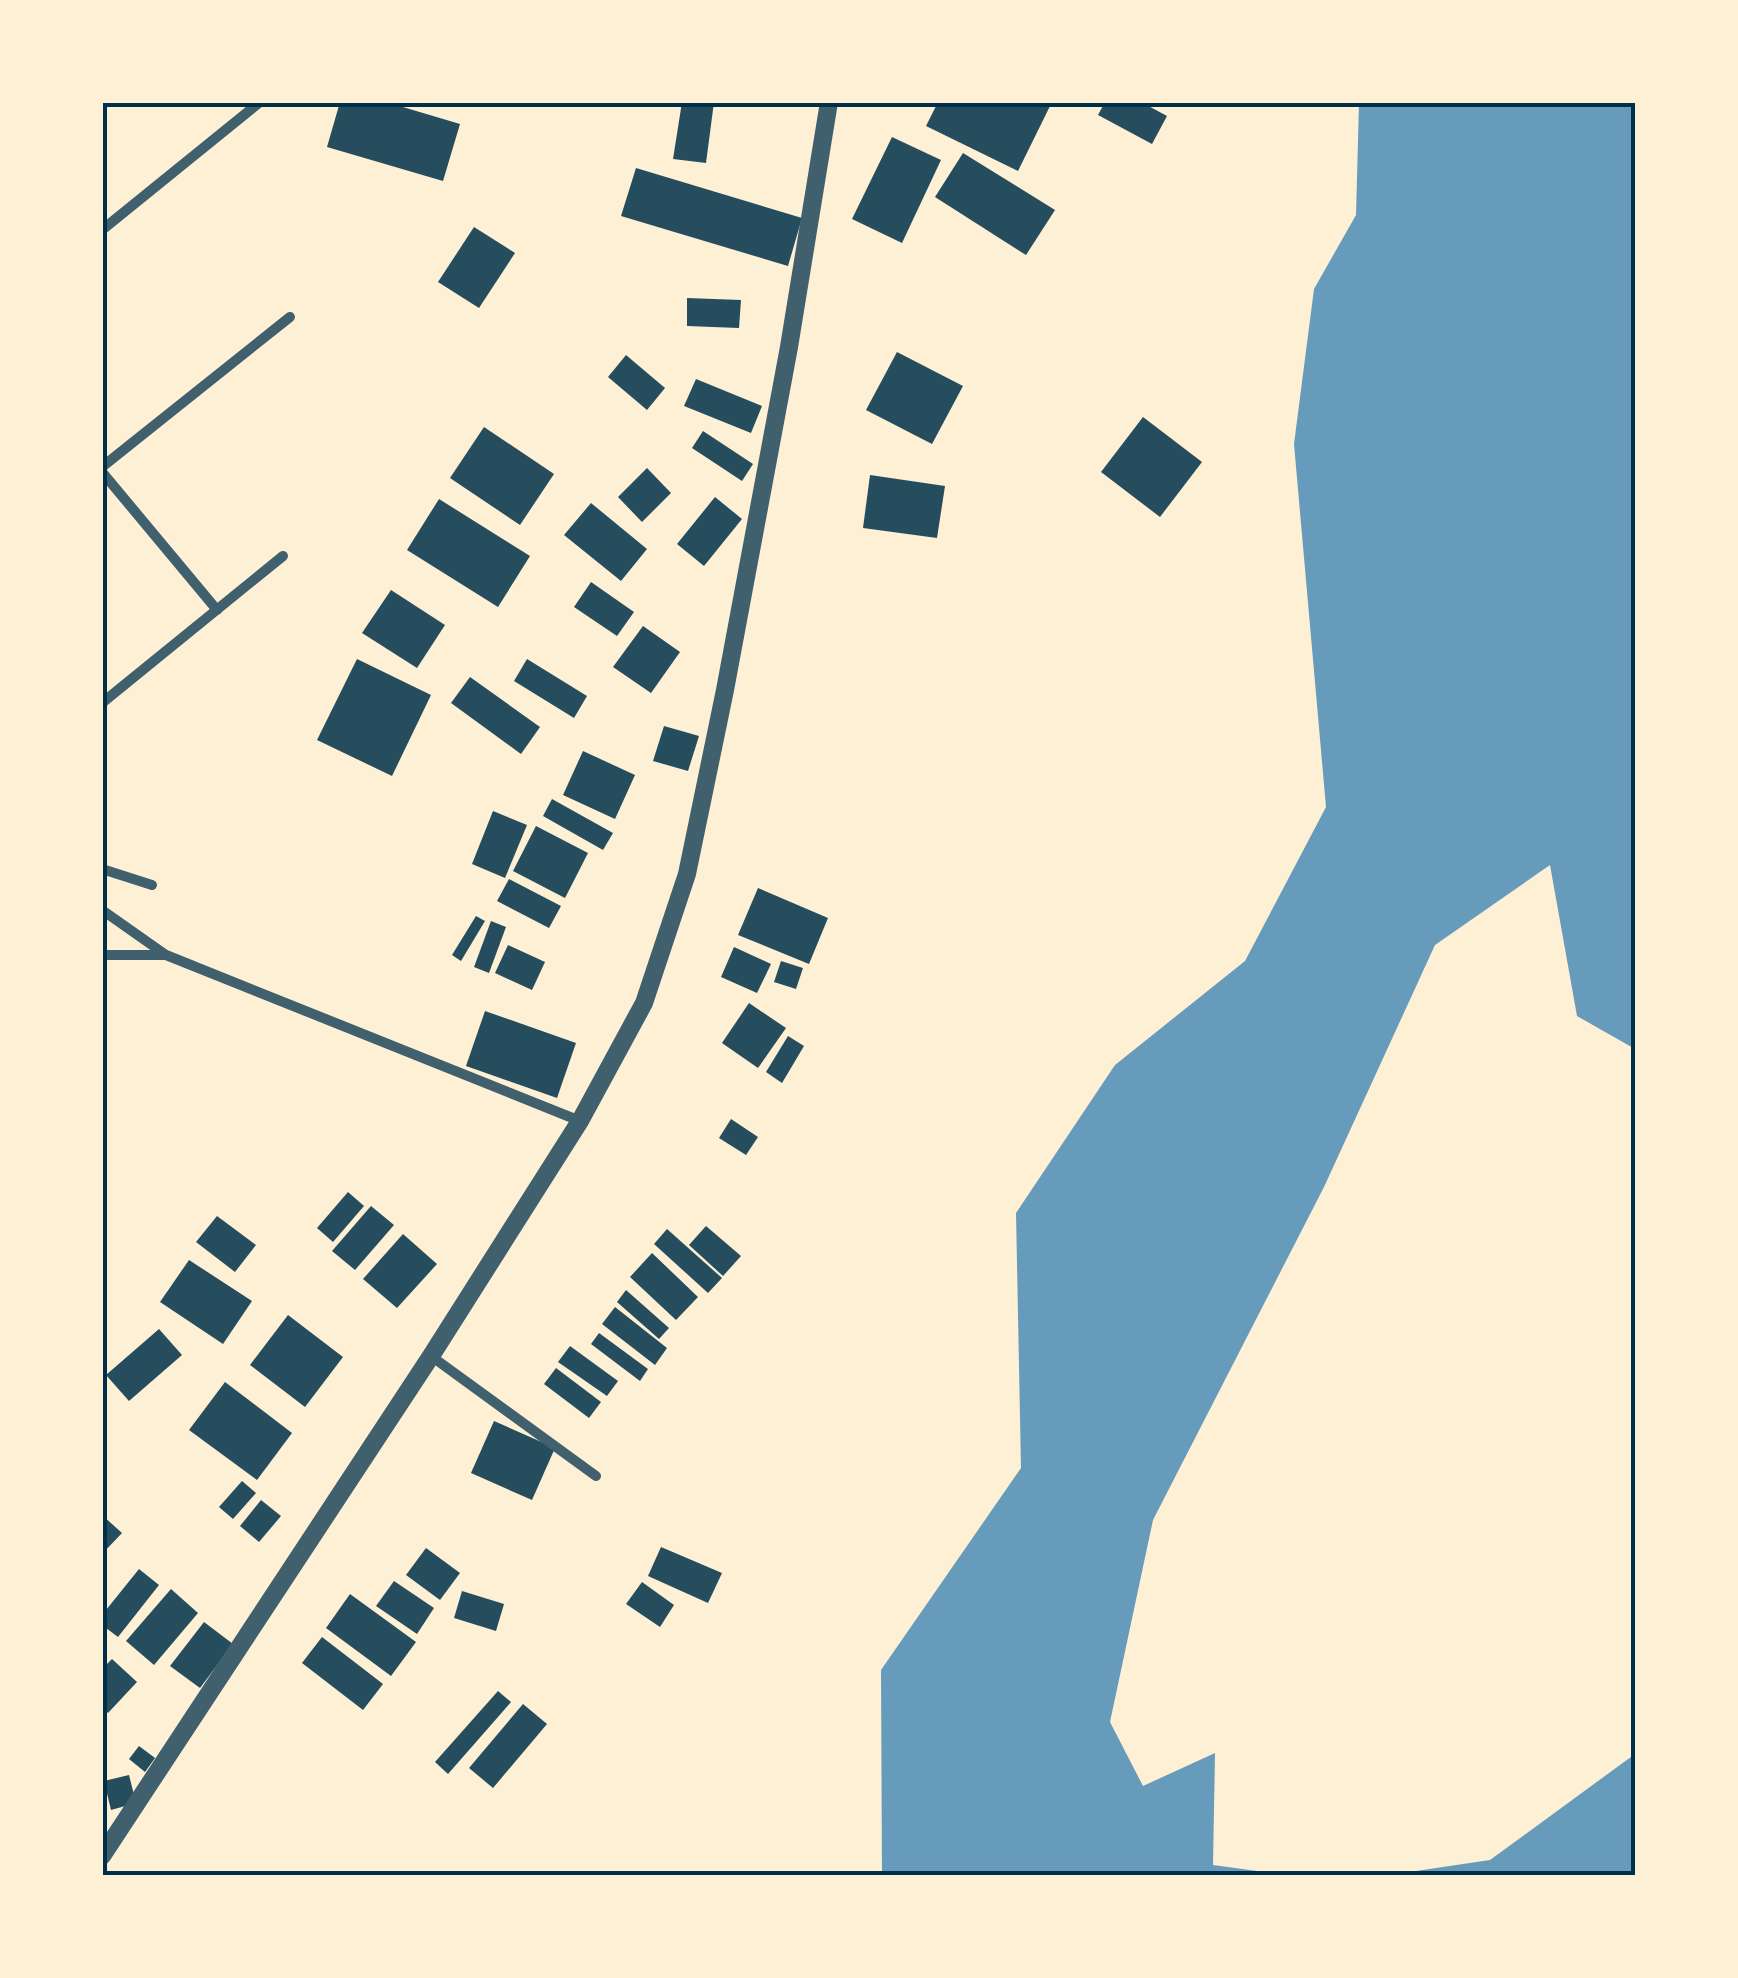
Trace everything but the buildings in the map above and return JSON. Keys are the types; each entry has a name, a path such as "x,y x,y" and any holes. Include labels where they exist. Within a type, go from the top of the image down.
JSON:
{"street":[{"path":"102,230 260,102"},
{"path":"102,1856 431,1356 580,1121 644,1003 687,874 725,690 789,347 829,102"},
{"path":"217,610 102,470 290,317"},
{"path":"102,703 283,556"},
{"path":"102,869 152,885"},
{"path":"102,910 166,955 580,1121"},
{"path":"102,956 166,955"},
{"path":"431,1356 596,1476"}],"water":[{"path":"1359,103 1635,103 1635,1049 1577,1016 1550,865 1435,945 1324,1187 1153,1520 1110,1722 1143,1786 1215,1753 1213,1865 1286,1875 882,1875 881,1670 1021,1468 1016,1213 1115,1065 1245,961 1326,807 1294,444 1314,289 1356,215"},
{"path":"1635,1754 1635,1875 1389,1875 1490,1860"}]}
